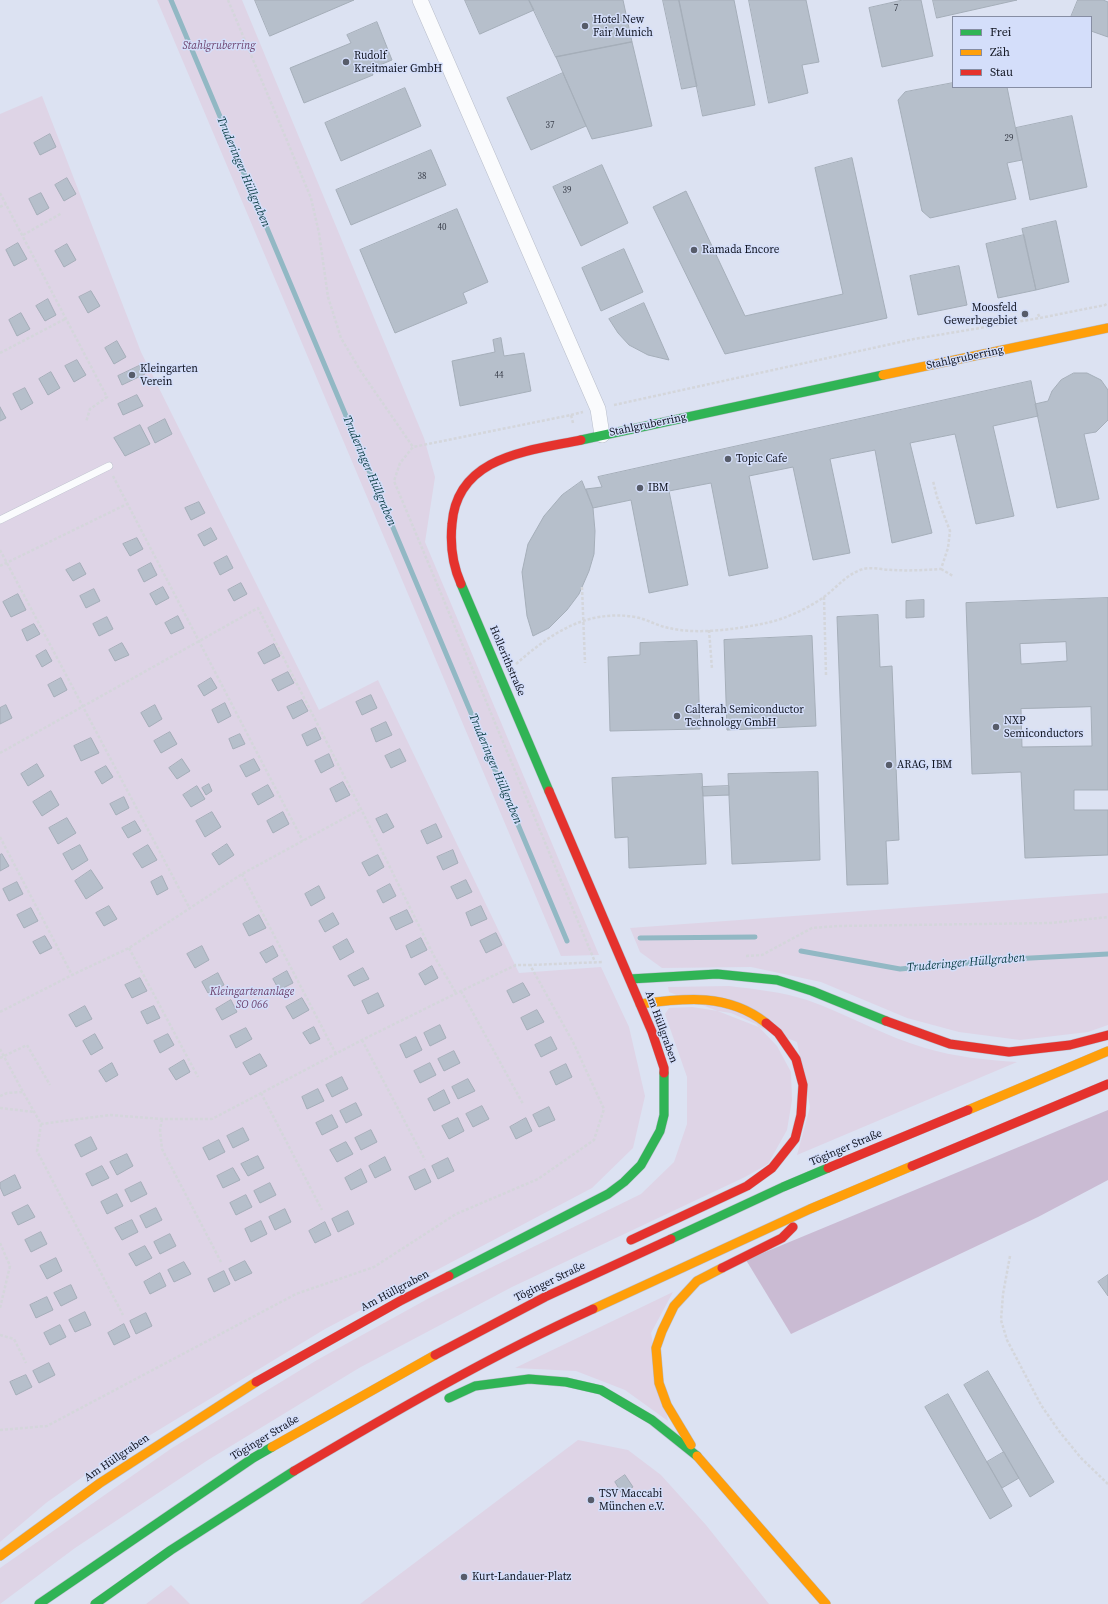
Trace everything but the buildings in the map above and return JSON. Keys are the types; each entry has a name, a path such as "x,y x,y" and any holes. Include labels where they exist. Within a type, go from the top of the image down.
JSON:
{"main road":[{"name":"Stahlgruberring","path":"602,435 1108,328"},
{"name":"Hollerithstraße","path":"602,435 507,457 484,467 468,481 456,501 450,524 452,551 457,575 630,979"},
{"path":"630,979 716,974 776,980 812,991 897,1025 950,1044 1009,1052 1070,1045 1108,1035"},
{"name":"Am Hüllgraben","path":"0,1556 100,1483 246,1388 400,1301 608,1194 624,1182 641,1166 650,1151 660,1131 664,1115 664,1068 630,979"},
{"path":"625,1243 747,1186 772,1168 795,1139 801,1115 803,1085 796,1059 778,1033 753,1013 720,1001 676,999 640,1004"},
{"name":"Töginger Straße","path":"39,1604 253,1458 416,1365 545,1297 784,1187 1108,1051"},
{"path":"95,1604 171,1550 271,1485 404,1406 562,1324 810,1209 1108,1084"},
{"path":"697,1456 667,1405 659,1383 656,1348 662,1331 674,1306 697,1281 782,1238 810,1209"},
{"path":"581,1280 602,1261"},
{"path":"440,1402 475,1386 528,1379 566,1382 600,1390 652,1420 697,1456 826,1604"},
{"path":"404,1406 426,1406"}],"street":[{"name":"Stahlgruberring","path":"420,0 598,409 602,435"}],"lane":[{"path":"0,520 109,466"}],"path":[{"path":"228,0 311,198 319,233 328,297 341,338 360,370 413,447"},
{"path":"0,193 107,397 90,409 86,422"},
{"path":"0,207 6,204"},
{"path":"23,235 62,213"},
{"path":"595,962 394,481 400,463 413,447 571,415 914,339 1040,318 1105,305 1108,303"},
{"path":"1038,314 1040,318"},
{"path":"0,353 65,319"},
{"path":"571,415 576,441"},
{"path":"109,466 303,840"},
{"path":"932,481 950,531 948,548 941,570"},
{"path":"0,566 128,504"},
{"path":"0,550 8,562 190,909"},
{"path":"515,665 550,636 567,626 584,620 612,615 635,617 669,628 709,630 766,623 796,612 824,597 842,580 861,569 941,570 954,576"},
{"path":"582,587 585,663"},
{"path":"824,597 826,675"},
{"path":"0,753 258,608 361,809 434,956 456,993"},
{"path":"709,630 712,670"},
{"path":"0,1012 129,948 242,874 361,809"},
{"path":"0,837 72,975"},
{"path":"242,874 336,1054"},
{"path":"740,956 762,955 812,928 838,926 1051,923 1108,917"},
{"path":"129,948 198,1078"},
{"path":"41,1124 110,1115 162,1119 212,1119 362,1040 461,990 516,965 603,962"},
{"path":"0,1430 47,1426 296,1294 374,1267 456,1214 538,1179 594,1140 604,1109 573,1042 530,965"},
{"path":"461,990 523,1104"},
{"path":"362,1040 425,1160"},
{"path":"0,1058 27,1045 50,1085"},
{"path":"0,1049 41,1124 36,1151 122,1316"},
{"path":"0,1096 7,1093 23,1092"},
{"path":"261,1093 322,1210"},
{"path":"0,1108 34,1112"},
{"path":"162,1119 160,1130 162,1149 221,1262"},
{"path":"0,1243 10,1266 0,1308"},
{"path":"1010,1256 1003,1294 1001,1320 1007,1340 1041,1405 1059,1431 1081,1458 1108,1484"},
{"path":"0,1335 14,1339 26,1363"}],"green space":[{"name":"Stahlgruberring","path":"157,0 242,0 424,438 435,477 425,542 599,955 561,956"},
{"name":"Kleingartenanlage SO 066","path":"42,96 141,352 319,710 378,680 519,973 601,967 629,1027 645,1096 633,1148 592,1188 325,1329 91,1471 46,1503 0,1542 0,114"},
{"path":"1108,893 1108,1025 1088,1032 1020,1040 959,1032 907,1018 821,982 751,967 662,968 640,952 630,928"},
{"path":"729,986 798,997 910,1043 936,1051 971,1058 1017,1062 797,1155 810,1107 797,1042 669,992 668,987"},
{"path":"692,1007 731,1013 756,1024 777,1046 791,1072 792,1100 787,1130 768,1164 745,1177 512,1287 359,1368 208,1460 75,1548 0,1604 0,1568 172,1448 317,1360 431,1297 641,1194 674,1162 687,1124 687,1077 665,1014 669,1008"},
{"path":"673,1292 651,1333 668,1421 625,1390 576,1371 515,1368"},
{"name":"TSV Maccabi München e.V.","path":"578,1440 628,1450 661,1475 706,1525 769,1604 360,1604"},
{"path":"171,1585 190,1604 146,1604"}],"shaded area":[{"path":"1108,1110 1108,1180 1038,1217 791,1334 746,1260"}],"waterway":[{"name":"Truderinger Hüllgraben","path":"171,0 567,941"},
{"name":"Truderinger Hüllgraben","path":"640,938 755,937"},
{"name":"Truderinger Hüllgraben","path":"801,951 900,969 1012,959 1108,954"}],"traffic: fast":[{"path":"581,440 883,375"},
{"path":"461,584 549,791"},
{"path":"630,979 717,974 777,980 812,991 886,1021"},
{"path":"449,1276 608,1194 624,1182 641,1165 660,1131 664,1115 664,1073"},
{"path":"671,1239 783,1187 828,1168"},
{"path":"449,1398 475,1386 529,1379 566,1382 601,1390 652,1420 697,1456"},
{"path":"39,1604 253,1458 272,1447"},
{"path":"95,1604 171,1550 294,1471"}],"traffic: slow":[{"path":"883,375 1108,328"},
{"path":"640,1004 690,999 721,1002 752,1013 766,1023"},
{"path":"968,1110 1108,1051"},
{"path":"593,1309 810,1209 912,1166"},
{"path":"691,1445 667,1405 659,1383 656,1348 674,1306 697,1281 722,1268"},
{"path":"272,1447 435,1355"},
{"path":"0,1556 100,1483 256,1382"},
{"path":"697,1456 826,1604"}],"traffic: jam":[{"path":"461,584 454,562 451,532 457,501 467,484 481,470 518,453 581,440"},
{"path":"549,791 652,1032 664,1068 664,1073"},
{"path":"886,1021 950,1044 1009,1052 1070,1045 1108,1035"},
{"path":"631,1240 747,1186 772,1168 795,1139 801,1115 803,1085 796,1059 778,1033 766,1023"},
{"path":"912,1166 1108,1084"},
{"path":"828,1168 968,1110"},
{"path":"722,1268 782,1238 793,1227"},
{"path":"435,1355 545,1297 671,1239"},
{"path":"256,1382 400,1301 449,1276"},
{"path":"294,1471 479,1366 593,1309"}],"place":[{"name":"Hotel New Fair Munich","path":"585,26"},
{"name":"Rudolf Kreitmaier GmbH","path":"346,62"},
{"name":"Ramada Encore","path":"694,250"},
{"name":"Moosfeld Gewerbegebiet","path":"1025,314"},
{"name":"Kleingarten Verein","path":"132,375"},
{"name":"Topic Cafe","path":"728,459"},
{"name":"IBM","path":"640,488"},
{"name":"Calterah Semiconductor Technology GmbH","path":"677,716"},
{"name":"NXP Semiconductors","path":"996,727"},
{"name":"ARAG, IBM","path":"889,765"},
{"name":"TSV Maccabi München e.V.","path":"591,1500"},
{"name":"Kurt-Landauer-Platz","path":"464,1577"}]}
